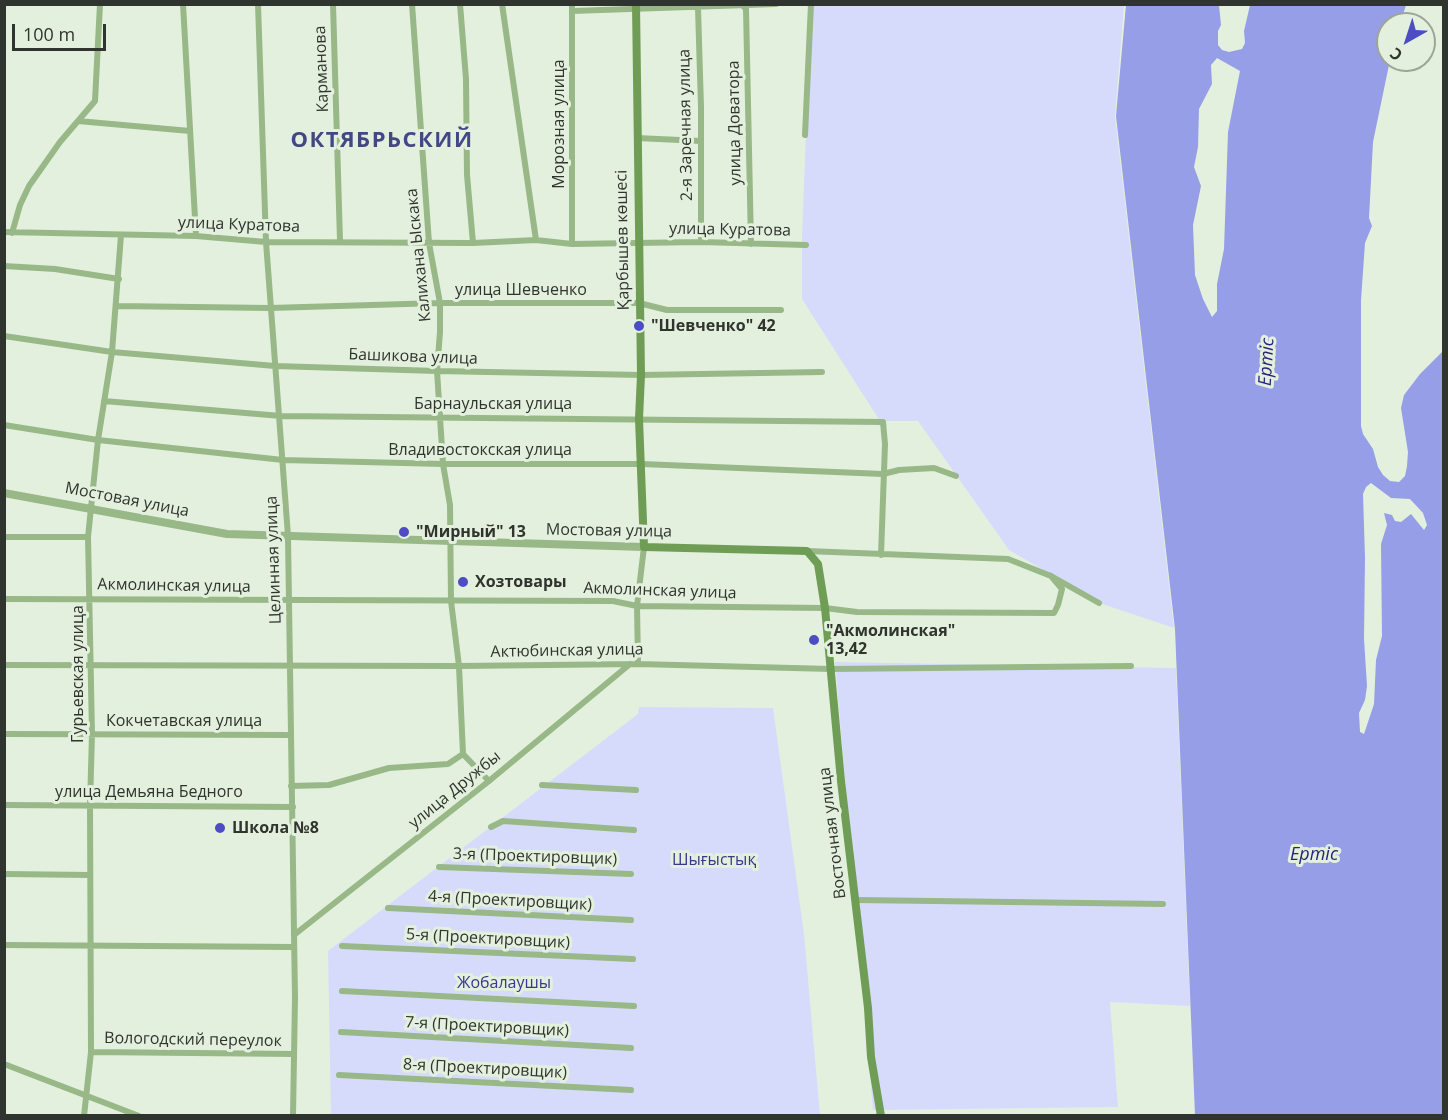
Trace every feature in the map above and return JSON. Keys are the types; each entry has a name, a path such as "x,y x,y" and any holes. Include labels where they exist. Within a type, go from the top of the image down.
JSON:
{"main road":[{"name":"Қарбышев көшесі","path":"637,7 641,375 639,419 644,547"},
{"name":"Мостовая улица","path":"644,547 807,551"},
{"name":"Восточная улица","path":"807,551 818,564 825,608 871,1057 881,1116"}],"street":[{"path":"12,233 20,205 29,186 95,101 100,4"},
{"path":"183,4 196,236"},
{"name":"Целинная улица","path":"258,4 266,242 288,536 294,935 293,1116"},
{"name":"Карманова","path":"333,4 340,241"},
{"name":"Калихана Ыскака","path":"412,4 429,243 440,303 436,371 443,464 450,505 451,601 459,666 463,754"},
{"path":"460,4 466,78 467,175 473,243"},
{"path":"502,4 536,240"},
{"path":"572,8 698,8 776,4"},
{"path":"805,135 812,4"},
{"name":"улица Доватора","path":"742,5 746,9 751,244"},
{"name":"Морозная улица","path":"572,8 572,243"},
{"name":"2-я Заречная улица","path":"698,8 701,242"},
{"path":"78,121 190,131"},
{"path":"637,138 701,141"},
{"name":"улица Куратова","path":"4,232 196,236 266,242 473,243 536,240 572,243 701,242 806,245"},
{"name":"Гурьевская улица","path":"84,1116 91,1052 92,665 88,537 98,440 112,352 121,235"},
{"path":"4,266 55,269 118,279"},
{"name":"улица Шевченко","path":"116,306 270,308 440,303 639,303 667,310 781,310"},
{"name":"Башикова улица","path":"4,336 112,352 275,366 641,375 822,372"},
{"name":"Барнаульская улица","path":"104,401 280,416 883,422 885,444 883,474"},
{"name":"Владивостокская улица","path":"4,424 98,440 283,460 443,464 642,464 883,474 899,470 934,468 956,476"},
{"path":"881,555 883,474"},
{"name":"Мостовая улица","path":"4,493 228,534 644,547"},
{"path":"4,537 88,537"},
{"path":"638,664 637,606 644,547"},
{"name":"Мостовая улица","path":"807,551 1008,559 1050,576 1099,603"},
{"name":"Акмолинская улица","path":"4,599 613,601 637,606 825,608 857,612 1054,613 1062,588 1050,576"},
{"name":"улица Дружбы","path":"294,935 489,781 630,664"},
{"name":"Актюбинская улица","path":"4,665 638,664 831,669 1131,666"},
{"name":"Кокчетавская улица","path":"4,734 291,735"},
{"path":"291,786 329,785 389,768 448,764 463,754 489,781"},
{"path":"543,785 636,790"},
{"name":"улица Демьяна Бедного","path":"4,805 292,807"},
{"path":"491,827 503,821 634,830"},
{"name":"3-я (Проектировщик)","path":"439,867 631,874"},
{"path":"4,874 90,875"},
{"path":"856,900 1163,904"},
{"name":"4-я (Проектировщик)","path":"387,908 631,920"},
{"path":"4,945 294,947"},
{"name":"5-я (Проектировщик)","path":"342,946 633,959"},
{"path":"342,991 634,1006"},
{"name":"7-я (Проектировщик)","path":"341,1032 631,1048"},
{"name":"Вологодский переулок","path":"91,1052 294,1054"},
{"path":"4,1064 140,1116"},
{"name":"8-я (Проектировщик)","path":"339,1074 631,1090"}],"green space":[{"path":"811,5 1124,5 1115,116 1174,628 1102,604 1009,550 918,421 880,421 802,299 802,236"},
{"path":"835,662 1176,668 1190,1006 1110,1002 1118,1107 873,1110"},
{"name":"Жобалаушы","path":"639,707 773,708 804,934 820,1115 331,1115 328,951 638,714"}],"water":[{"name":"Ертіс","path":"1126,5 1219,5 1221,25 1218,31 1218,45 1222,50 1229,52 1242,49 1245,43 1244,31 1250,5 1406,5 1404,12 1376,12 1376,72 1388,72 1373,142 1369,218 1372,226 1365,243 1361,300 1361,426 1383,475 1390,481 1399,482 1405,476 1408,452 1401,408 1404,395 1420,374 1443,351 1443,1115 1195,1115 1175,629 1116,116","holes":["1217,58 1240,71 1228,132 1224,249 1217,284 1217,311 1212,317 1195,275 1193,225 1201,186 1194,167 1198,147 1199,109 1212,84 1211,65","1371,483 1391,498 1410,499 1423,513 1427,525 1424,530 1411,514 1401,522 1395,521 1392,515 1384,513 1387,525 1381,544 1382,636 1376,660 1374,704 1364,734 1360,732 1359,713 1365,700 1367,686 1364,639 1363,494"]}],"place":[{"name":"\"Шевченко\" 42","path":"639,326"},
{"name":"\"Мирный\" 13","path":"404,532"},
{"name":"Хозтовары","path":"463,582"},
{"name":"\"Акмолинская\" 13,42","path":"814,640"},
{"name":"Школа №8","path":"220,828"}],"district":[{"name":"ОКТЯБРЬСКИЙ","path":"382,141"}],"park label":[{"name":"Шығыстық","path":"714,860"}]}
